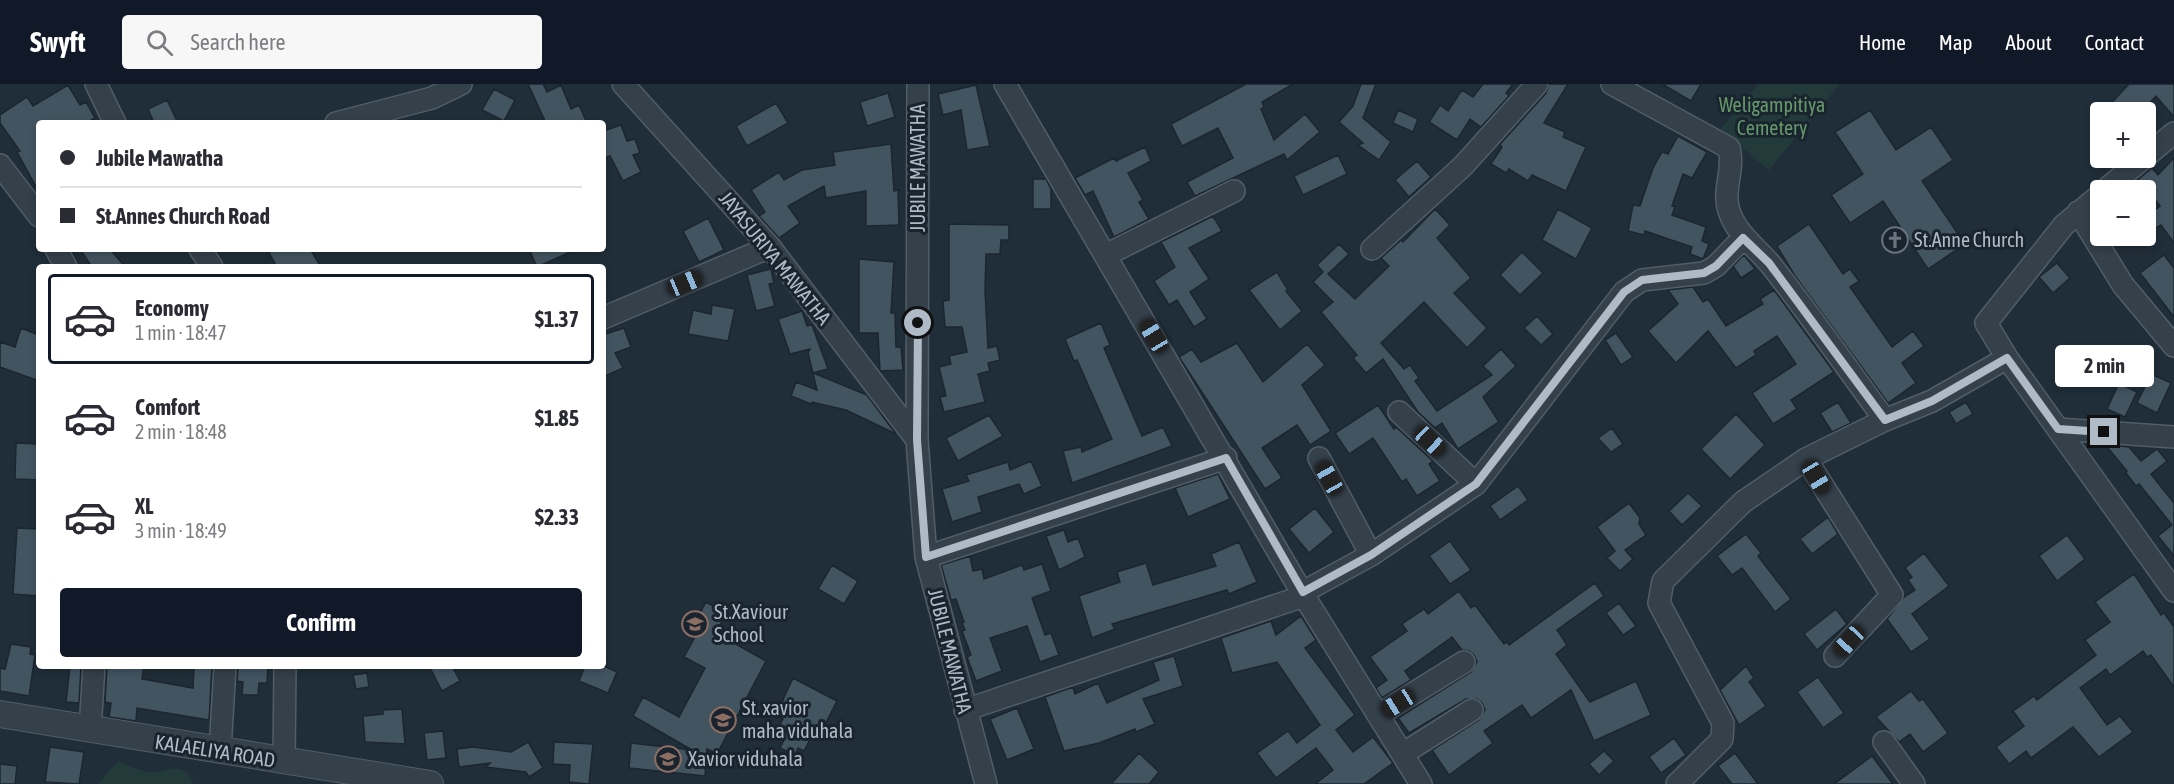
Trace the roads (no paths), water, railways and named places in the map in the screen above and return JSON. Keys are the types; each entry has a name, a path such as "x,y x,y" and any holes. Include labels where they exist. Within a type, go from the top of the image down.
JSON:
{"street":[{"path":"96,84 114,120"},
{"path":"348,120 432,98 461,84"},
{"name":"JAYASURIYA MAWATHA","path":"623,84 770,248 917,440"},
{"name":"JUBILE MAWATHA","path":"918,84 917,440 926,557 986,784"},
{"path":"1006,84 1304,594 1421,784"},
{"path":"1371,249 1463,166 1537,84"},
{"path":"1612,84 1729,148 1732,159 1726,198 1743,238 1769,263 1885,420"},
{"path":"2117,180 2174,133"},
{"path":"0,165 36,215"},
{"path":"1106,255 1234,191"},
{"path":"2090,203 2064,225 1986,323 2007,358 2174,591"},
{"path":"2078,212 2122,285 2174,346"},
{"path":"965,710 1304,594 1371,555 1476,484 1624,292 1642,280 1704,273 1716,266 1743,238"},
{"path":"606,317 770,248"},
{"path":"1677,784 1722,739 1723,723 1659,603 1663,581 1743,502 1806,459 1885,420 1932,401 2007,358"},
{"path":"1400,412 1476,484"},
{"path":"2058,429 2174,437"},
{"path":"926,557 1226,458"},
{"path":"1319,458 1371,555"},
{"path":"1806,459 1892,595 1835,656"},
{"path":"1380,714 1464,662"},
{"path":"90,730 94,669"},
{"path":"220,751 225,669"},
{"path":"285,669 285,762"},
{"path":"1404,753 1472,710"},
{"name":"KALAELIYA ROAD","path":"0,714 430,784"},
{"path":"1884,742 1914,784"}],"place":[{"name":"St.Anne Church","path":"1895,240"},
{"name":"St.Xaviour School","path":"695,624"},
{"name":"St. xavior maha viduhala","path":"723,720"},
{"name":"Xavior viduhala","path":"668,759"}],"park label":[{"name":"Weligampitiya Cemetery","path":"1772,116"}]}
